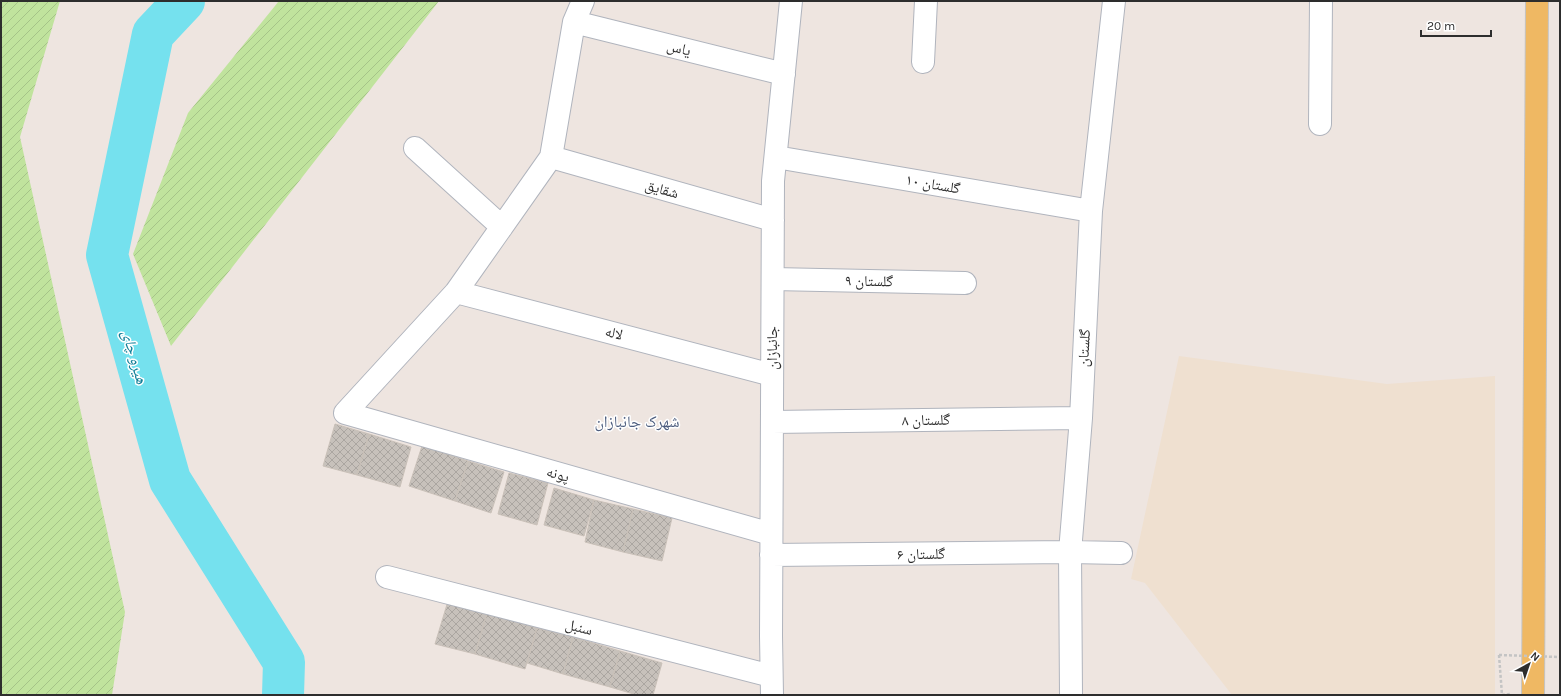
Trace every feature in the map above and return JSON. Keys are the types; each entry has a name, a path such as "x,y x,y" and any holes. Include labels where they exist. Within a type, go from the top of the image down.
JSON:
{"main road":[{"path":"1533,695 1537,1"}],"street":[{"path":"456,292 551,157 574,22 583,1"},
{"name":"جانبازان","path":"771,686 773,181 791,1"},
{"path":"923,62 926,1"},
{"name":"گلستان","path":"1071,695 1070,552 1081,418 1091,211 1114,1"},
{"path":"1320,124 1321,1"},
{"name":"یاس","path":"574,22 784,74"},
{"path":"415,148 502,227"},
{"name":"شقایق","path":"551,157 773,220"},
{"name":"گلستان ۱۰","path":"776,157 1091,211"},
{"name":"گلستان ۹","path":"773,279 965,283"},
{"name":"لاله","path":"456,292 772,375"},
{"name":"پونه","path":"456,292 345,413 771,534"},
{"name":"گلستان ۸","path":"772,422 1081,418"},
{"name":"گلستان ۶","path":"771,555 1070,552 1121,553"},
{"name":"سنبل","path":"388,577 771,686"}],"path":[{"path":"1502,695 1499,655 1560,657"}],"shaded area":[{"path":"1179,356 1387,384 1495,376 1495,695 1232,695 1145,583 1131,579"}],"green space":[{"path":"1,1 60,1 20,137 125,612 112,695 1,695"},
{"path":"279,1 439,1 171,346 133,254 188,113"}],"building":[{"path":"335,424 369,434 357,475 323,466"},
{"path":"369,434 411,447 400,487 357,475"},
{"path":"422,446 468,461 455,501 409,486"},
{"path":"468,461 504,472 491,513 455,501"},
{"path":"509,473 548,483 537,525 498,514"},
{"path":"554,488 594,500 584,536 544,525"},
{"path":"594,500 633,509 623,552 585,542"},
{"path":"633,509 672,518 662,561 623,552"},
{"path":"448,601 487,613 475,654 435,644"},
{"path":"487,613 537,628 525,669 475,654"},
{"path":"537,628 573,637 563,674 527,663"},
{"path":"573,637 620,651 610,687 563,674"},
{"path":"620,651 662,663 653,695 637,695 610,687"}],"waterway":[{"name":"هیرو چای","path":"184,1 153,34 107,255 170,480 284,662 283,695"}],"district":[{"name":"شهرک جانبازان","path":"637,421"}]}
